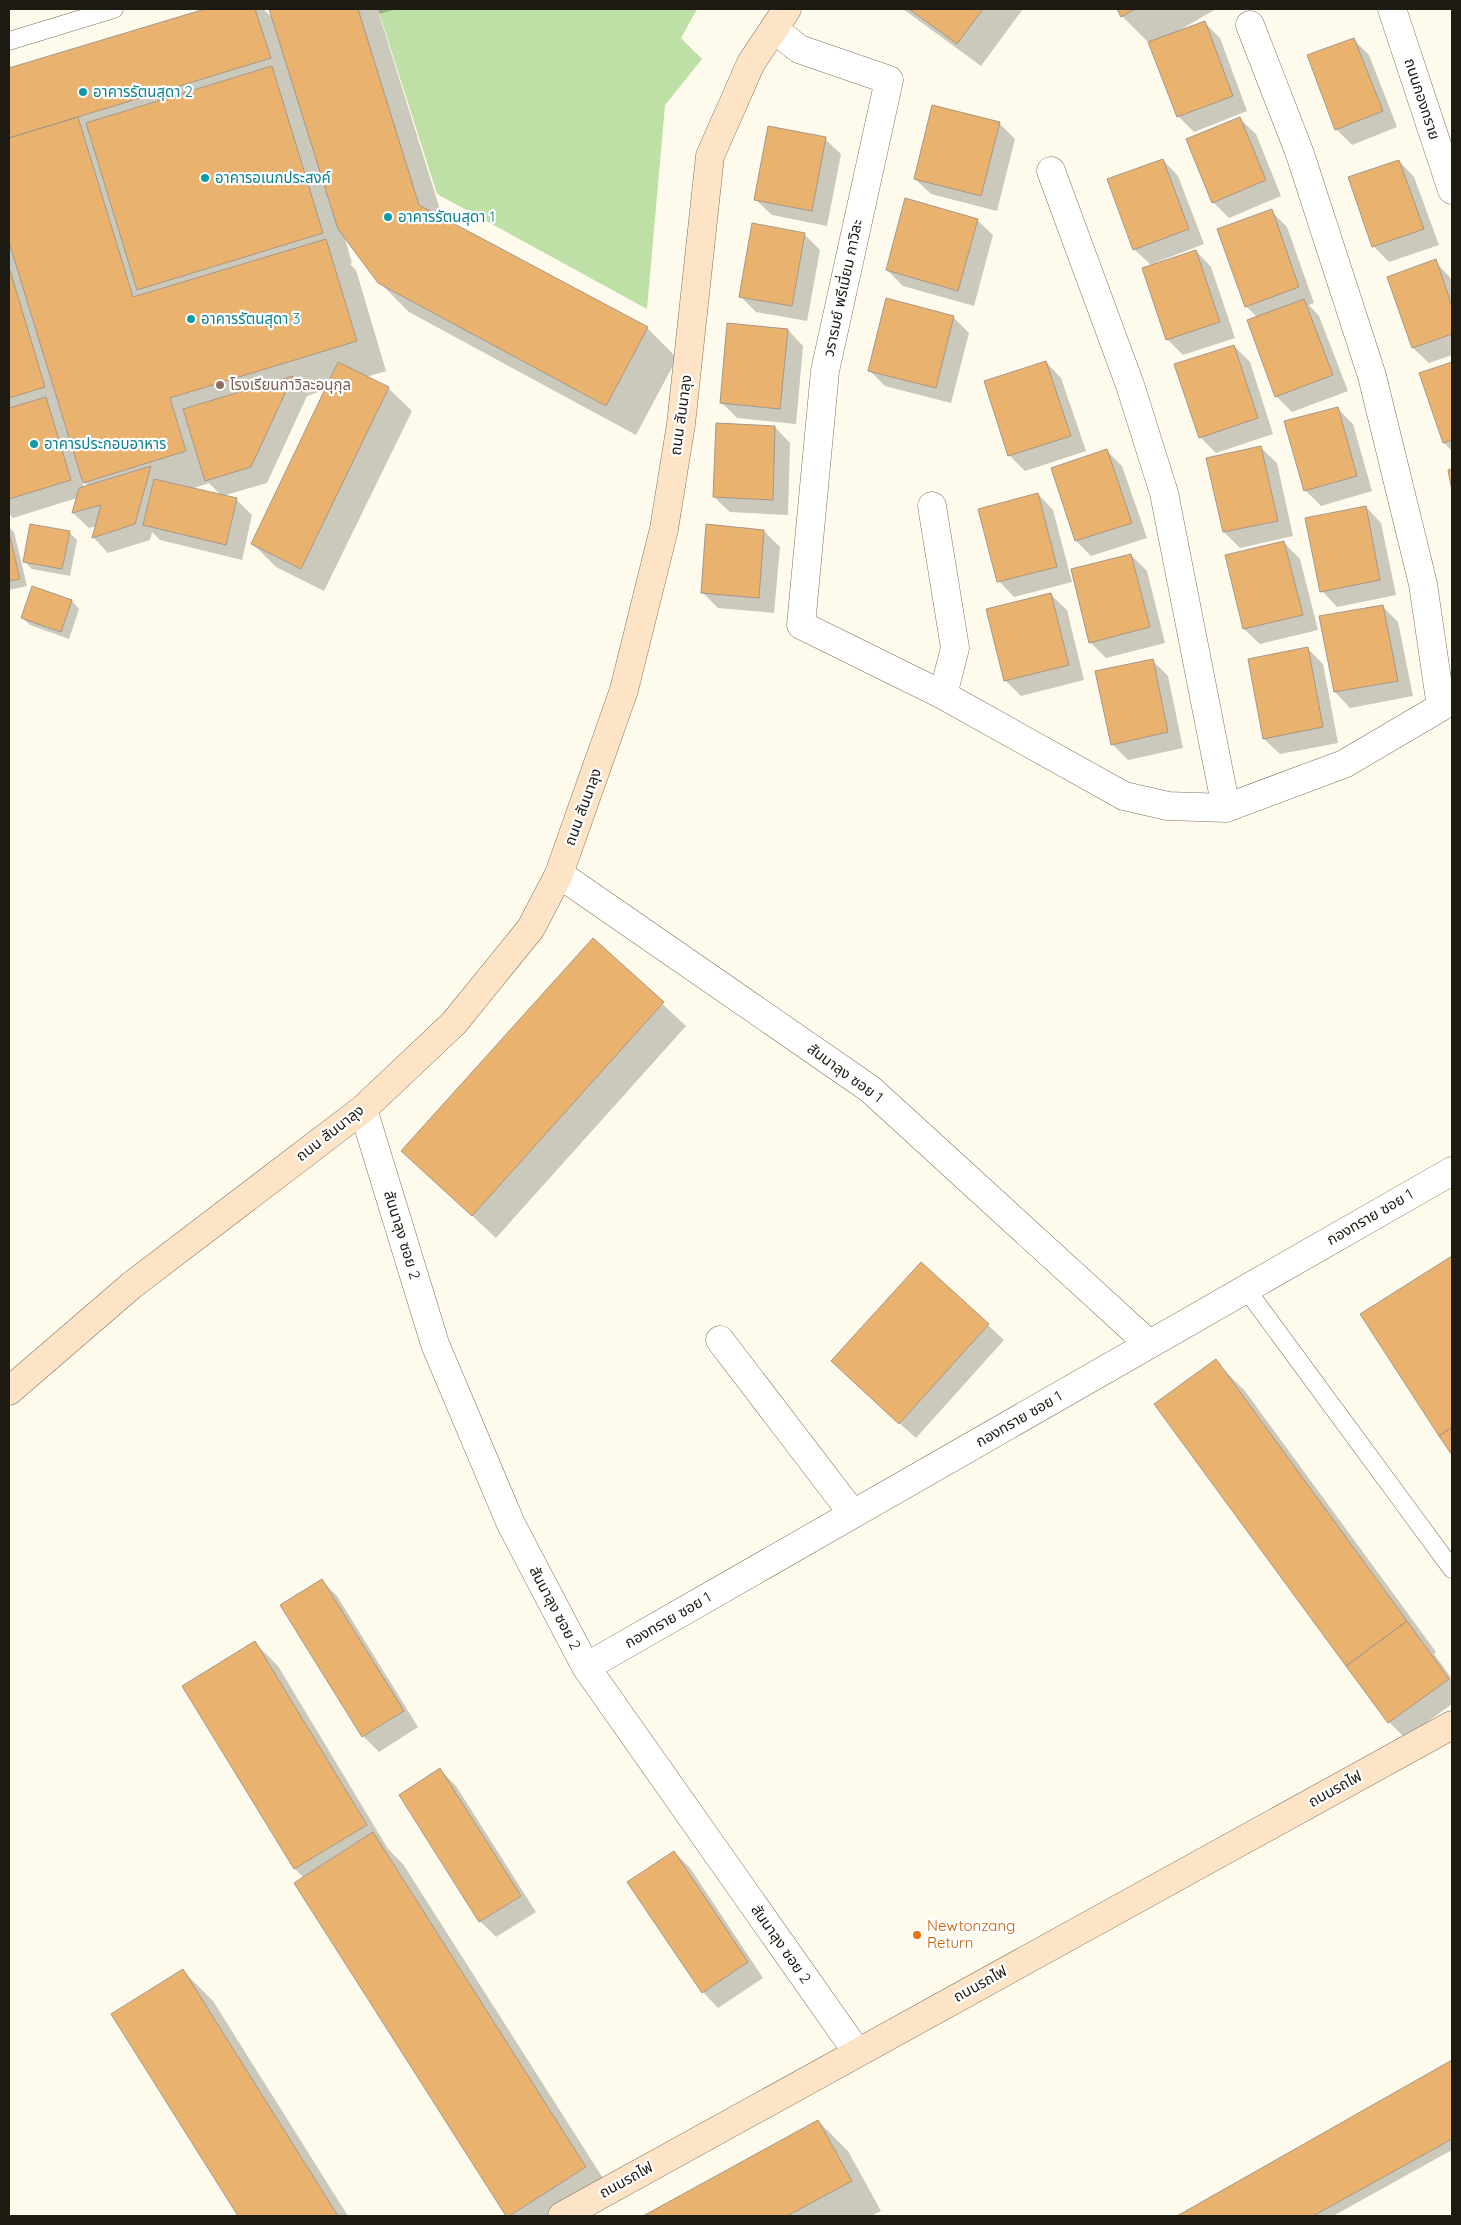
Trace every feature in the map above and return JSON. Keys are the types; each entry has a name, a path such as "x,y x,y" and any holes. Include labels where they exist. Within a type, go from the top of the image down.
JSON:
{"street":[{"name":"ถนนกองทราย","path":"1392,9 1452,190"},
{"name":"วรารมย์ พรีเมี่ยม กาวิละ","path":"780,19 799,49 889,80 825,371 801,625 943,695"},
{"name":"ถนน สันนาลุง","path":"9,1391 132,1285 363,1109 454,1023 531,928 559,874 624,690 664,528 681,424 710,156 751,63 780,19"},
{"path":"932,506 955,648 943,695 1124,796 1168,806 1226,808 1344,764 1441,707 1424,584 1372,376 1300,154 1250,25"},
{"path":"1051,171 1130,385 1164,493 1226,808"},
{"name":"สันนาลุง ซอย 1","path":"559,874 870,1088 1149,1344"},
{"name":"สันนาลุง ซอย 2","path":"363,1109 435,1344 511,1524 586,1667 857,2052"},
{"name":"กองทราย ซอย 1","path":"586,1667 1452,1171"},
{"path":"720,1340 853,1514"},
{"name":"ถนนรถไฟ","path":"562,2216 1452,1725"}],"lane":[{"path":"9,41 114,9"},
{"path":"1246,1289 1452,1569"}],"green space":[{"path":"378,9 697,9 681,38 702,59 665,105 647,309 437,194"}],"building":[{"name":"อาคารรัตนสุดา 2","path":"205,9 255,9 271,58 9,138 9,68"},
{"name":"อาคารรัตนสุดา 1","path":"269,9 358,9 419,205 648,327 606,406 378,283 338,229"},
{"path":"909,9 983,9 957,44"},
{"path":"1117,9 1135,9 1121,17"},
{"path":"1205,21 1233,96 1177,117 1148,42"},
{"path":"1354,38 1383,111 1335,130 1307,55"},
{"name":"อาคารอเนกประสงค์","path":"272,66 323,233 137,290 86,123"},
{"path":"932,105 1000,122 981,196 914,179"},
{"name":"อาคารรัตนสุดา 3","path":"78,117 133,297 326,239 357,341 170,398 186,451 83,483 9,242 9,138"},
{"path":"1240,117 1266,180 1212,203 1186,139"},
{"path":"768,126 826,137 812,211 754,200"},
{"path":"1163,159 1189,229 1133,250 1107,179"},
{"path":"1399,160 1424,229 1372,247 1348,177"},
{"path":"905,198 978,219 958,291 886,270"},
{"path":"1272,209 1299,287 1245,307 1217,229"},
{"path":"752,223 805,233 792,306 739,297"},
{"path":"1196,250 1220,322 1166,340 1142,268"},
{"path":"1436,259 1452,306 1452,334 1412,348 1387,277"},
{"path":"9,267 45,387 9,398"},
{"path":"886,298 954,316 936,388 868,371"},
{"path":"1304,299 1333,375 1275,397 1247,320"},
{"path":"727,323 788,329 780,409 720,403"},
{"path":"1234,345 1258,418 1199,438 1174,364"},
{"path":"1046,361 1071,436 1008,456 984,381"},
{"path":"338,362 389,387 301,569 251,544"},
{"path":"1452,362 1452,440 1443,443 1419,373"},
{"path":"293,376 251,467 205,481 183,409"},
{"name":"อาคารประกอบอาหาร","path":"46,397 71,480 9,499 9,408"},
{"path":"1338,407 1357,476 1304,491 1284,421"},
{"path":"716,423 775,426 773,500 713,497"},
{"path":"1261,446 1278,521 1223,532 1206,458"},
{"path":"1107,449 1132,523 1075,541 1051,468"},
{"path":"151,466 135,524 92,538 101,505 72,513 79,488"},
{"path":"1452,469 1452,491 1448,470"},
{"path":"154,479 237,498 226,545 143,525"},
{"path":"1038,493 1057,567 997,582 978,509"},
{"path":"1366,506 1380,580 1320,592 1305,518"},
{"path":"30,524 70,531 62,569 23,562"},
{"path":"706,524 764,530 759,598 701,593"},
{"path":"9,533 20,579 9,581"},
{"path":"1284,541 1303,615 1243,629 1225,555"},
{"path":"1131,554 1150,627 1089,643 1071,569"},
{"path":"32,586 72,600 61,632 21,618"},
{"path":"1051,593 1069,665 1004,681 986,609"},
{"path":"1383,605 1398,681 1334,692 1319,616"},
{"path":"1308,647 1323,727 1263,739 1248,659"},
{"path":"1153,659 1168,732 1111,745 1095,671"},
{"path":"593,938 664,1002 472,1216 401,1151"},
{"path":"1452,1256 1452,1427 1439,1436 1360,1314"},
{"path":"921,1262 989,1324 899,1424 831,1361"},
{"path":"1216,1359 1407,1621 1346,1666 1154,1404"},
{"path":"1452,1427 1452,1455 1439,1436"},
{"path":"322,1579 404,1711 362,1737 280,1605"},
{"path":"1407,1621 1449,1679 1388,1723 1346,1666"},
{"path":"255,1641 367,1825 294,1869 182,1686"},
{"path":"440,1768 521,1896 479,1922 399,1795"},
{"path":"373,1832 586,2167 509,2216 506,2216 294,1883"},
{"path":"674,1851 748,1962 702,1993 627,1882"},
{"path":"183,1969 338,2216 238,2216 111,2014"},
{"path":"1452,2060 1452,2139 1313,2216 1177,2216"},
{"path":"818,2120 852,2181 787,2216 643,2216"}],"place":[{"name":"อาคารรัตนสุดา 2","path":"83,92"},
{"name":"อาคารอเนกประสงค์","path":"205,178"},
{"name":"อาคารรัตนสุดา 1","path":"388,217"},
{"name":"อาคารรัตนสุดา 3","path":"191,319"},
{"name":"โรงเรียนกาวิละอนุกุล","path":"220,385"},
{"name":"อาคารประกอบอาหาร","path":"34,444"},
{"name":"Newtonzang Return","path":"917,1935"}]}
